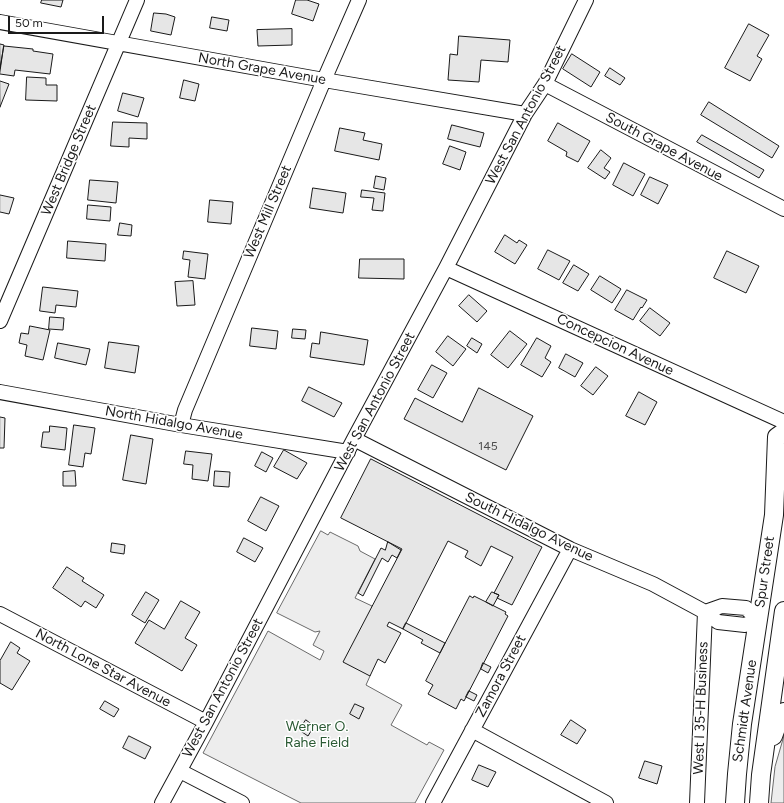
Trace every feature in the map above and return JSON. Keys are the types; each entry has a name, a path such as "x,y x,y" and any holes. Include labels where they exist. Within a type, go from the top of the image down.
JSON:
{"main road":[{"name":"Spur Street","path":"758,620 774,516 777,437 784,432"},
{"name":"South Hidalgo Avenue","path":"758,620 783,618"},
{"name":"Schmidt Avenue","path":"759,803 761,776 783,618"},
{"name":"Schmidt Avenue","path":"735,803 742,724 758,620"},
{"path":"761,776 772,738 784,712"}],"street":[{"name":"West Bridge Street","path":"0,321 137,0"},
{"name":"West Mill Street","path":"181,425 185,410 359,0"},
{"name":"West San Antonio Street","path":"162,803 446,268 525,114 545,84 586,0"},
{"name":"North Grape Avenue","path":"0,22 324,80 525,114"},
{"name":"South Grape Avenue","path":"545,84 784,209"},
{"name":"Concepcion Avenue","path":"446,268 784,422"},
{"name":"North Hidalgo Avenue","path":"0,392 181,425 348,452"},
{"name":"South Hidalgo Avenue","path":"354,439 570,549 653,584 705,612 718,622 744,625 758,620"},
{"name":"Zamora Street","path":"433,803 570,549"},
{"name":"West I 35-H Business","path":"697,803 705,612"},
{"name":"North Lone Star Avenue","path":"0,614 206,722"},
{"path":"472,730 606,803"},
{"path":"180,771 242,803"}],"shaded area":[{"name":"Werner O. Rahe Field","path":"321,531 328,535 330,532 358,546 360,551 375,559 355,598 372,606 370,676 366,685 402,705 391,725 427,745 429,742 444,750 415,803 301,803 203,753 268,631 320,660 324,651 313,645 320,631 315,632 277,613"},
{"path":"784,736 784,803 771,803 775,767"}],"building":[{"path":"42,0 63,0 61,7 41,3"},
{"path":"296,0 307,0 319,4 313,21 292,14"},
{"path":"154,13 166,14 175,17 171,35 151,31"},
{"path":"212,17 229,20 227,31 210,28"},
{"path":"749,24 769,35 757,56 762,59 750,81 725,68"},
{"path":"292,29 292,45 258,46 257,30"},
{"path":"459,36 510,40 508,62 481,60 479,82 448,80 450,54 457,55"},
{"path":"0,44 4,45 0,68"},
{"path":"4,46 33,49 33,51 53,54 50,74 15,70 14,76 0,74"},
{"path":"572,54 600,72 591,87 563,69"},
{"path":"610,68 625,78 620,85 605,76"},
{"path":"27,77 46,78 46,85 57,85 57,101 26,100"},
{"path":"184,80 199,84 195,101 180,98"},
{"path":"0,81 9,84 0,107"},
{"path":"123,93 144,98 138,117 118,111"},
{"path":"709,102 779,146 772,158 701,115"},
{"path":"113,122 147,123 147,139 129,138 129,147 111,146"},
{"path":"558,123 590,141 578,162 566,156 567,152 548,141"},
{"path":"452,125 484,133 480,147 448,139"},
{"path":"340,128 365,133 363,140 382,144 379,160 335,151"},
{"path":"702,135 764,170 759,178 697,142"},
{"path":"450,146 466,152 460,170 443,164"},
{"path":"601,150 611,158 604,168 610,172 605,179 588,168"},
{"path":"624,163 645,174 633,196 613,185"},
{"path":"376,176 386,178 384,190 374,188"},
{"path":"650,177 668,185 658,204 641,195"},
{"path":"90,180 118,182 116,203 88,200"},
{"path":"313,188 346,193 343,213 310,208"},
{"path":"362,190 385,193 383,211 372,210 374,198 361,197"},
{"path":"0,195 14,198 9,214 0,212"},
{"path":"210,200 233,202 231,224 208,222"},
{"path":"88,205 111,207 110,221 87,219"},
{"path":"120,223 132,225 131,236 118,235"},
{"path":"505,235 517,243 519,240 527,245 515,264 495,252"},
{"path":"68,241 106,244 105,261 67,258"},
{"path":"548,250 570,261 559,280 538,269"},
{"path":"184,251 208,254 205,279 188,277 190,260 183,259"},
{"path":"727,251 759,266 746,293 714,278"},
{"path":"360,259 404,259 404,279 359,278"},
{"path":"574,265 589,274 578,291 563,283"},
{"path":"600,276 621,289 612,303 591,290"},
{"path":"193,281 195,305 177,306 175,282"},
{"path":"43,287 78,291 76,307 56,305 55,313 40,311"},
{"path":"627,290 647,300 633,320 615,310"},
{"path":"469,295 487,311 477,322 459,306"},
{"path":"650,308 670,323 660,336 640,321"},
{"path":"50,317 64,318 63,330 49,329"},
{"path":"30,326 50,330 43,360 25,356 27,345 19,343 21,333 28,334"},
{"path":"252,328 278,331 276,349 250,346"},
{"path":"293,329 306,330 305,339 292,338"},
{"path":"510,331 527,344 508,368 491,355"},
{"path":"321,332 368,340 364,365 310,357 312,343 319,344"},
{"path":"448,336 466,349 453,366 436,352"},
{"path":"472,338 482,344 477,353 467,346"},
{"path":"537,338 551,346 545,358 551,362 542,377 521,365"},
{"path":"109,342 139,346 135,373 105,368"},
{"path":"58,343 90,349 86,365 55,358"},
{"path":"566,354 583,363 575,377 559,368"},
{"path":"432,365 447,373 433,398 418,390"},
{"path":"596,367 608,376 593,395 581,386"},
{"path":"309,387 342,403 334,417 302,401"},
{"path":"479,388 533,416 506,470 404,419 415,398 462,422"},
{"path":"639,392 657,402 645,425 626,416"},
{"path":"0,417 5,418 4,448 0,448"},
{"path":"74,425 95,428 91,454 85,453 83,467 69,465"},
{"path":"50,426 67,428 65,450 41,447 43,432 49,432"},
{"path":"131,435 153,439 146,484 123,480"},
{"path":"284,450 307,463 297,479 274,467"},
{"path":"186,451 212,454 208,481 192,479 193,465 184,464"},
{"path":"262,452 273,458 266,472 255,466"},
{"path":"371,459 542,547 512,605 497,598 499,595 494,593 513,557 491,546 481,566 465,557 468,551 448,541 403,629 389,622 387,626 401,633 385,663 378,659 370,676 343,662 402,549 341,518"},
{"path":"75,471 76,486 63,486 63,472"},
{"path":"215,471 230,472 229,487 214,486"},
{"path":"261,497 279,506 266,531 248,521"},
{"path":"244,538 263,548 255,562 237,552"},
{"path":"388,542 401,550 397,558 392,555 388,562 382,558 363,596 358,593 381,548 385,550"},
{"path":"112,543 125,545 124,554 111,552"},
{"path":"67,567 84,578 82,581 104,595 96,608 85,601 81,607 53,588"},
{"path":"146,592 159,600 145,623 132,615"},
{"path":"492,592 499,595 493,606 486,602"},
{"path":"470,596 473,598 474,596 506,612 505,614 508,616 464,701 461,699 456,709 428,694 433,685 426,681"},
{"path":"181,601 200,612 185,638 197,645 182,671 135,643 149,620 164,629"},
{"path":"406,623 445,643 440,653 421,643 423,640 403,629"},
{"path":"11,642 20,648 17,653 30,661 12,690 0,683 0,661"},
{"path":"483,663 491,667 488,673 481,669"},
{"path":"469,691 477,695 474,701 466,697"},
{"path":"105,701 119,709 114,717 100,709"},
{"path":"355,704 364,708 359,719 350,714"},
{"path":"306,720 314,726 308,736 299,730"},
{"path":"571,720 586,730 577,744 561,735"},
{"path":"129,736 151,747 145,759 123,748"},
{"path":"645,761 662,766 657,784 639,778"},
{"path":"479,765 496,772 488,787 472,780"}]}
